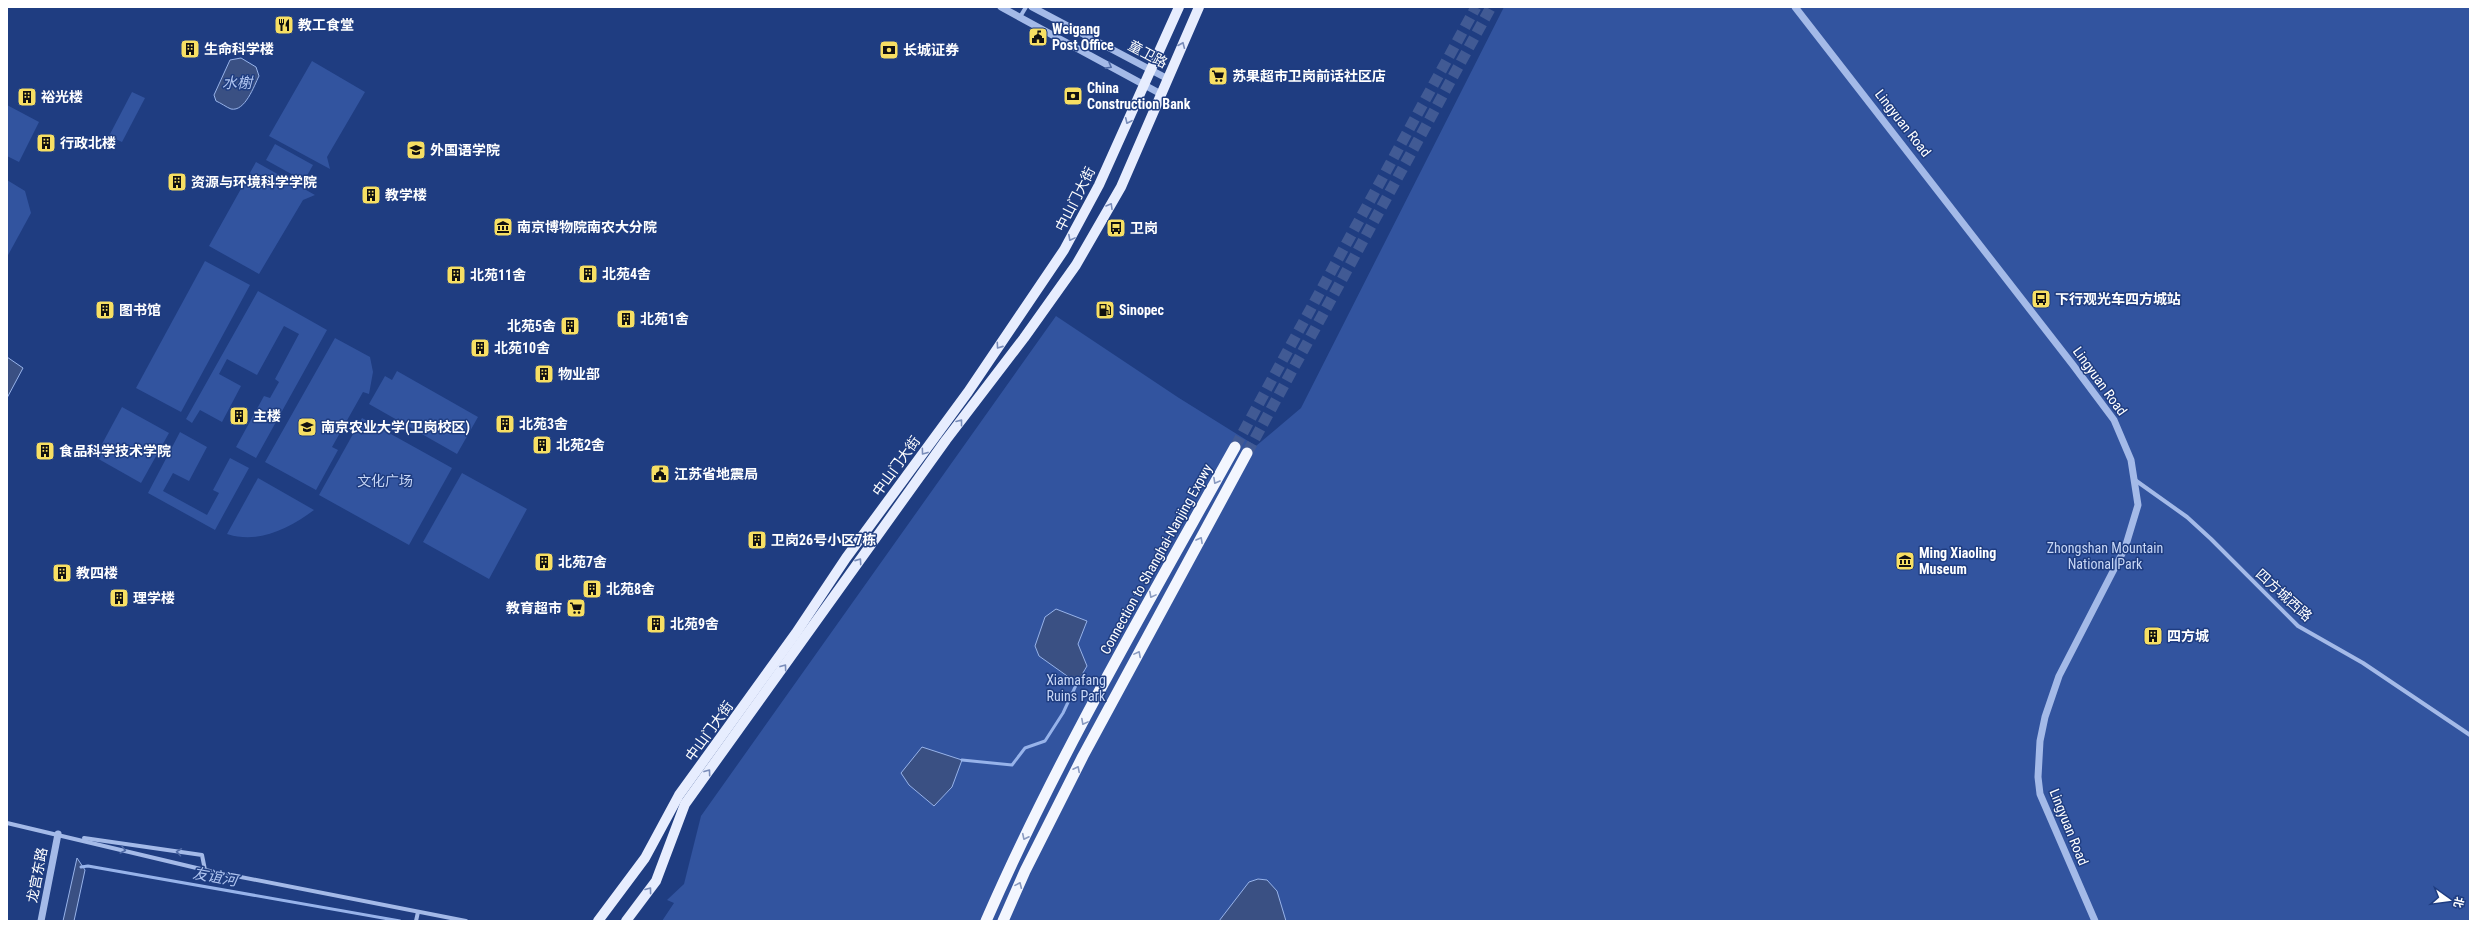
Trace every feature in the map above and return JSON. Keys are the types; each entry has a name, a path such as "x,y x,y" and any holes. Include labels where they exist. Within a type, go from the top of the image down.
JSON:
{"highway":[{"name":"Connection to Shanghai-Nanjing Expwy","path":"986,921 1037,811 1157,586 1235,447"},
{"name":"Connection to Shanghai-Nanjing Expwy","path":"1003,921 1025,871 1083,756 1247,453"}],"main road":[{"name":"中山门大街","path":"598,921 644,858 679,795 796,634 846,558 963,399 1034,297 1064,250 1099,185 1179,7"},
{"name":"中山门大街","path":"626,921 656,881 685,804 946,440 1024,338 1076,265 1121,187 1199,7"}],"street":[{"path":"1002,7 1161,94"},
{"path":"1020,17 1026,7"},
{"name":"童卫路","path":"1032,7 1168,79"},
{"name":"Lingyuan Road","path":"1795,7 2114,420 2131,460 2138,505 2124,548 2059,676 2045,717 2040,741 2038,777 2040,794 2095,921"},
{"name":"四方城西路","path":"2135,480 2187,518 2211,539 2298,626 2362,663 2470,735"},
{"path":"7,823 206,870 466,921"},
{"path":"58,834 202,856 206,870"},
{"name":"龙宫东路","path":"41,921 58,834"},
{"path":"416,920 418,912"}],"green space":[{"name":"Zhongshan Mountain National Park","path":"1504,7 2470,7 2470,921 662,921 674,903 667,900 684,884 701,816 1056,316 1179,398 1256,446 1301,408"},
{"path":"312,61 365,92 327,157 330,169 269,136"},
{"path":"132,92 145,98 122,142 109,136"},
{"path":"7,105 39,122 19,162 7,156"},
{"path":"275,144 313,165 304,181 266,160"},
{"path":"256,162 315,195 303,200 259,274 209,246"},
{"path":"7,180 25,191 31,213 7,257"},
{"path":"205,261 250,285 181,412 136,388"},
{"path":"258,291 327,330 256,458 236,447 264,396 270,398 279,382 275,379 299,334 284,326 257,375 227,359 219,374 241,386 222,422 200,410 192,423 186,419"},
{"path":"335,338 370,357 373,372 369,394 363,392 332,447 338,450 316,490 265,462"},
{"path":"397,371 478,417 457,454 369,404 385,376 392,380"},
{"path":"122,407 169,433 141,483 95,457"},
{"name":"文化广场","path":"362,418 452,468 409,545 319,495"},
{"path":"180,432 207,447 189,481 173,473 163,491 207,515 219,493 213,490 230,458 249,468 215,530 148,493"},
{"path":"462,473 527,509 489,579 423,542"},
{"path":"258,478 314,510 294,523 273,533 250,537 239,537 227,534"}],"water":[{"name":"水榭","path":"241,58 256,67 259,76 245,103 241,107 231,109 216,101 214,95 230,60"},
{"path":"7,357 23,368 7,398"},
{"path":"1056,609 1087,621 1078,644 1087,666 1077,683 1039,656 1035,646 1045,617"},
{"path":"922,747 962,760 952,787 934,806 909,785 901,773"},
{"path":"77,858 85,870 74,921 63,921"},
{"path":"1258,879 1267,880 1277,891 1286,921 1219,921 1249,882"}],"waterway":[{"path":"962,760 1012,765 1025,748 1045,741 1063,713 1077,683"},
{"name":"友谊河","path":"81,867 88,866 400,921"}],"tunnel":[{"path":"1235,447 1476,7"},
{"path":"1247,453 1491,7"}],"place":[{"name":"教工食堂","path":"284,25"},
{"name":"Weigang Post Office","path":"1038,37"},
{"name":"生命科学楼","path":"190,49"},
{"name":"长城证券","path":"889,50"},
{"name":"苏果超市卫岗前话社区店","path":"1218,76"},
{"name":"China Construction Bank","path":"1073,96"},
{"name":"裕光楼","path":"27,97"},
{"name":"行政北楼","path":"46,143"},
{"name":"外国语学院","path":"416,150"},
{"name":"资源与环境科学学院","path":"177,182"},
{"name":"教学楼","path":"371,195"},
{"name":"南京博物院南农大分院","path":"503,227"},
{"name":"卫岗","path":"1116,228"},
{"name":"北苑4舍","path":"588,274"},
{"name":"北苑11舍","path":"456,275"},
{"name":"下行观光车四方城站","path":"2041,299"},
{"name":"图书馆","path":"105,310"},
{"name":"Sinopec","path":"1105,310"},
{"name":"北苑1舍","path":"626,319"},
{"name":"北苑5舍","path":"570,326"},
{"name":"北苑10舍","path":"480,348"},
{"name":"物业部","path":"544,374"},
{"name":"主楼","path":"239,416"},
{"name":"北苑3舍","path":"505,424"},
{"name":"南京农业大学(卫岗校区)","path":"307,427"},
{"name":"北苑2舍","path":"542,445"},
{"name":"食品科学技术学院","path":"45,451"},
{"name":"江苏省地震局","path":"660,474"},
{"name":"卫岗26号小区7栋","path":"757,540"},
{"name":"Ming Xiaoling Museum","path":"1905,561"},
{"name":"北苑7舍","path":"544,562"},
{"name":"教四楼","path":"62,573"},
{"name":"北苑8舍","path":"592,589"},
{"name":"理学楼","path":"119,598"},
{"name":"教育超市","path":"576,608"},
{"name":"北苑9舍","path":"656,624"},
{"name":"四方城","path":"2153,636"}],"park label":[{"name":"Xiamafang Ruins Park","path":"1076,688"}]}
